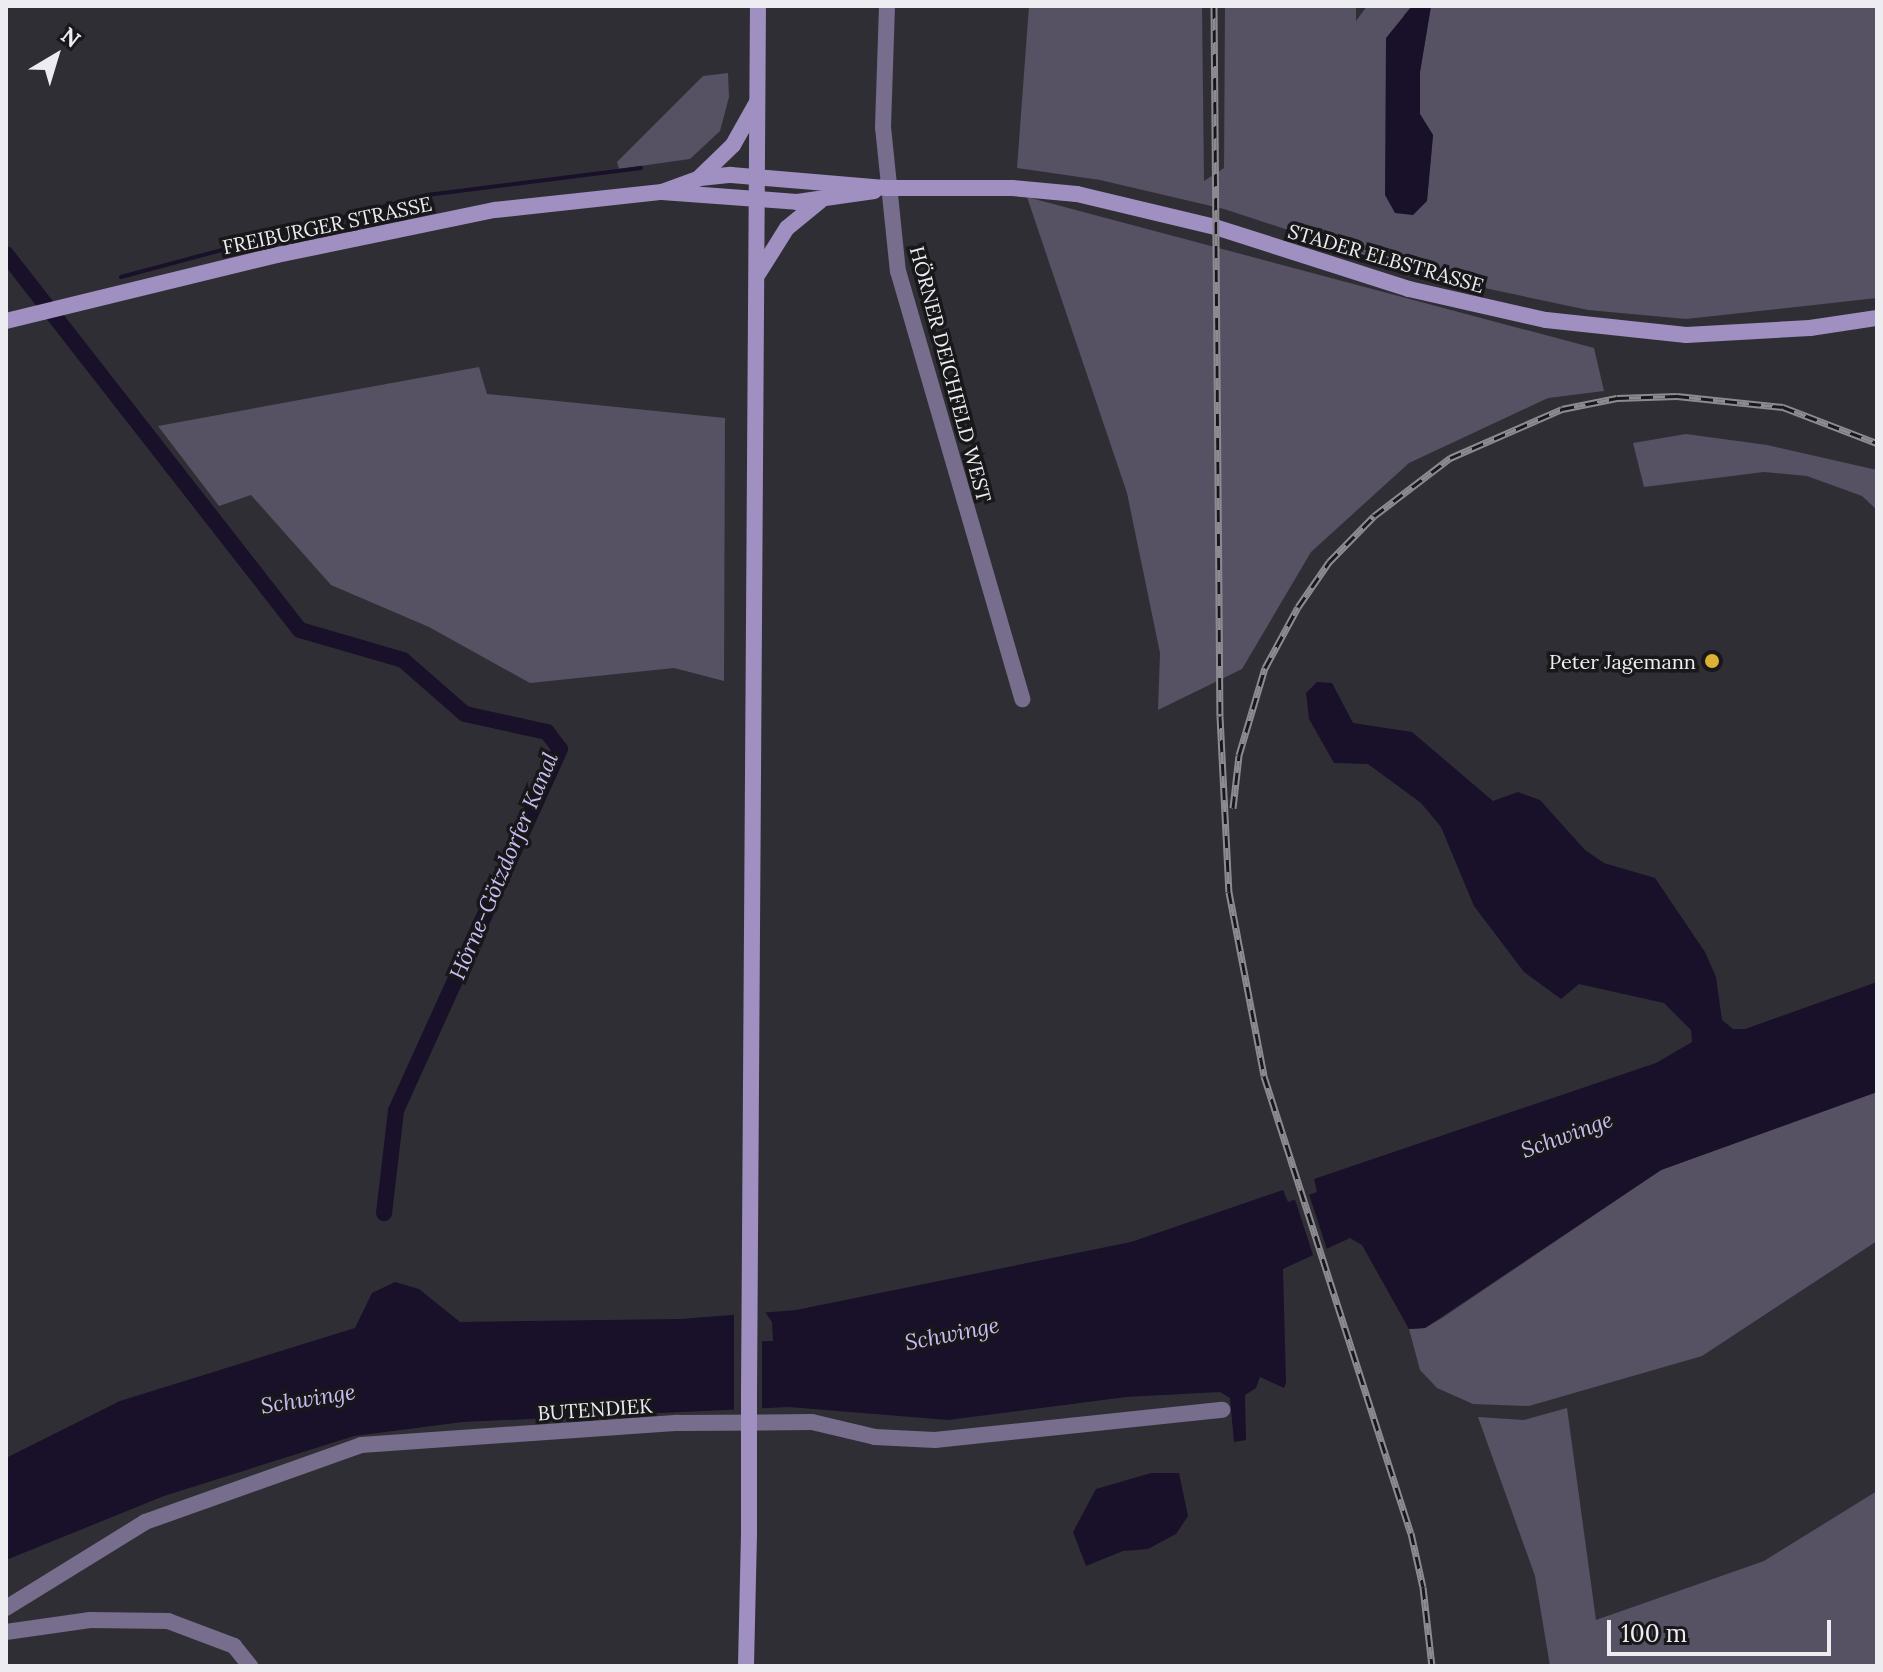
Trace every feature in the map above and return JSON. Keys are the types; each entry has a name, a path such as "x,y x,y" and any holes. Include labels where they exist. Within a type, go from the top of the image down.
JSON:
{"main road":[{"path":"746,1666 758,6"},
{"path":"700,178 733,145 758,100"},
{"name":"FREIBURGER STRASSE","path":"662,192 700,178 758,178"},
{"name":"STADER ELBSTRASSE","path":"758,178 887,188 1012,188 1091,197 1215,227 1466,303 1604,329 1751,332 1877,318"},
{"name":"STADER ELBSTRASSE","path":"758,201 820,201 887,188"},
{"name":"FREIBURGER STRASSE","path":"12,320 427,222 549,202 662,192 758,201"},
{"path":"757,275 787,228 820,201"}],"street":[{"name":"HÖRNER DEICHFELD WEST","path":"887,6 883,127 898,271 1022,699"},
{"name":"BUTENDIEK","path":"6,1608 145,1522 361,1445 678,1423 782,1422 935,1440 1222,1410"},
{"path":"6,1632 90,1620 168,1621 234,1646 250,1666"}],"shaded area":[{"path":"1029,6 1202,6 1204,181 1224,168 1225,6 1356,6 1356,21 1367,6 1412,6 1404,15 1427,200 1433,135 1420,114 1420,72 1431,6 1875,6 1877,298 1686,319 1588,310 1428,276 1224,209 1100,180 1017,168"},
{"path":"728,73 729,97 720,131 690,159 619,169 617,162 703,76"},
{"path":"1027,197 1594,348 1604,391 1548,398 1409,463 1311,552 1242,669 1158,710 1160,653 1127,493"},
{"path":"479,367 487,394 725,418 724,681 674,668 530,683 429,627 331,585 251,495 219,506 158,426"},
{"path":"1686,434 1767,445 1877,470 1877,510 1862,496 1807,476 1764,472 1644,487 1633,443"},
{"path":"1877,1092 1877,1241 1702,1356 1529,1406 1473,1404 1437,1388 1420,1370 1409,1329 1425,1328 1442,1318 1661,1170"},
{"path":"1567,1408 1596,1620 1764,1561 1877,1491 1877,1666 1550,1666 1535,1576 1478,1417 1524,1420"}],"water":[{"path":"1412,6 1431,6 1420,72 1420,114 1433,135 1427,201 1413,215 1395,213 1385,195 1386,38"},
{"name":"Schwinge","path":"1317,682 1332,683 1353,723 1412,732 1493,801 1518,792 1540,800 1585,850 1604,863 1655,878 1705,952 1716,977 1722,1020 1733,1029 1745,1029 1877,982 1877,1092 1661,1170 1425,1328 1409,1329 1362,1245 1350,1238 1283,1269 1286,1383 1284,1388 1260,1377 1256,1388 1245,1395 1246,1440 1234,1442 1230,1398 1220,1392 1126,1397 948,1420 789,1407 463,1422 354,1436 164,1496 6,1560 6,1458 120,1401 355,1328 372,1293 395,1282 419,1289 460,1322 680,1319 796,1310 1131,1242 1283,1190 1288,1202 1317,1192 1314,1179 1656,1063 1692,1042 1691,1030 1664,1003 1579,984 1561,999 1524,972 1474,906 1441,827 1421,803 1368,764 1334,763 1309,719 1306,693"},
{"path":"1151,1473 1179,1473 1188,1516 1176,1534 1148,1549 1123,1551 1086,1566 1073,1532 1096,1489"}],"pier":[{"path":"1308,1191 1328,1253 1314,1257 1294,1196"},
{"path":"763,1309 772,1322 773,1341 762,1341 762,1412 734,1414 734,1311"}],"waterway":[{"path":"121,277 427,195 641,168"},
{"name":"Hörne-Götzdorfer Kanal","path":"6,254 300,630 403,660 465,714 547,732 560,749 396,1111 384,1213"}],"railway":[{"path":"1214,6 1220,716 1229,892 1264,1076 1411,1533 1423,1587 1432,1666"},
{"path":"1233,808 1239,755 1265,668 1298,607 1329,562 1374,516 1450,458 1562,409 1617,398 1677,396 1783,407 1877,443"}],"place":[{"name":"Peter Jagemann","path":"1712,661"}]}
